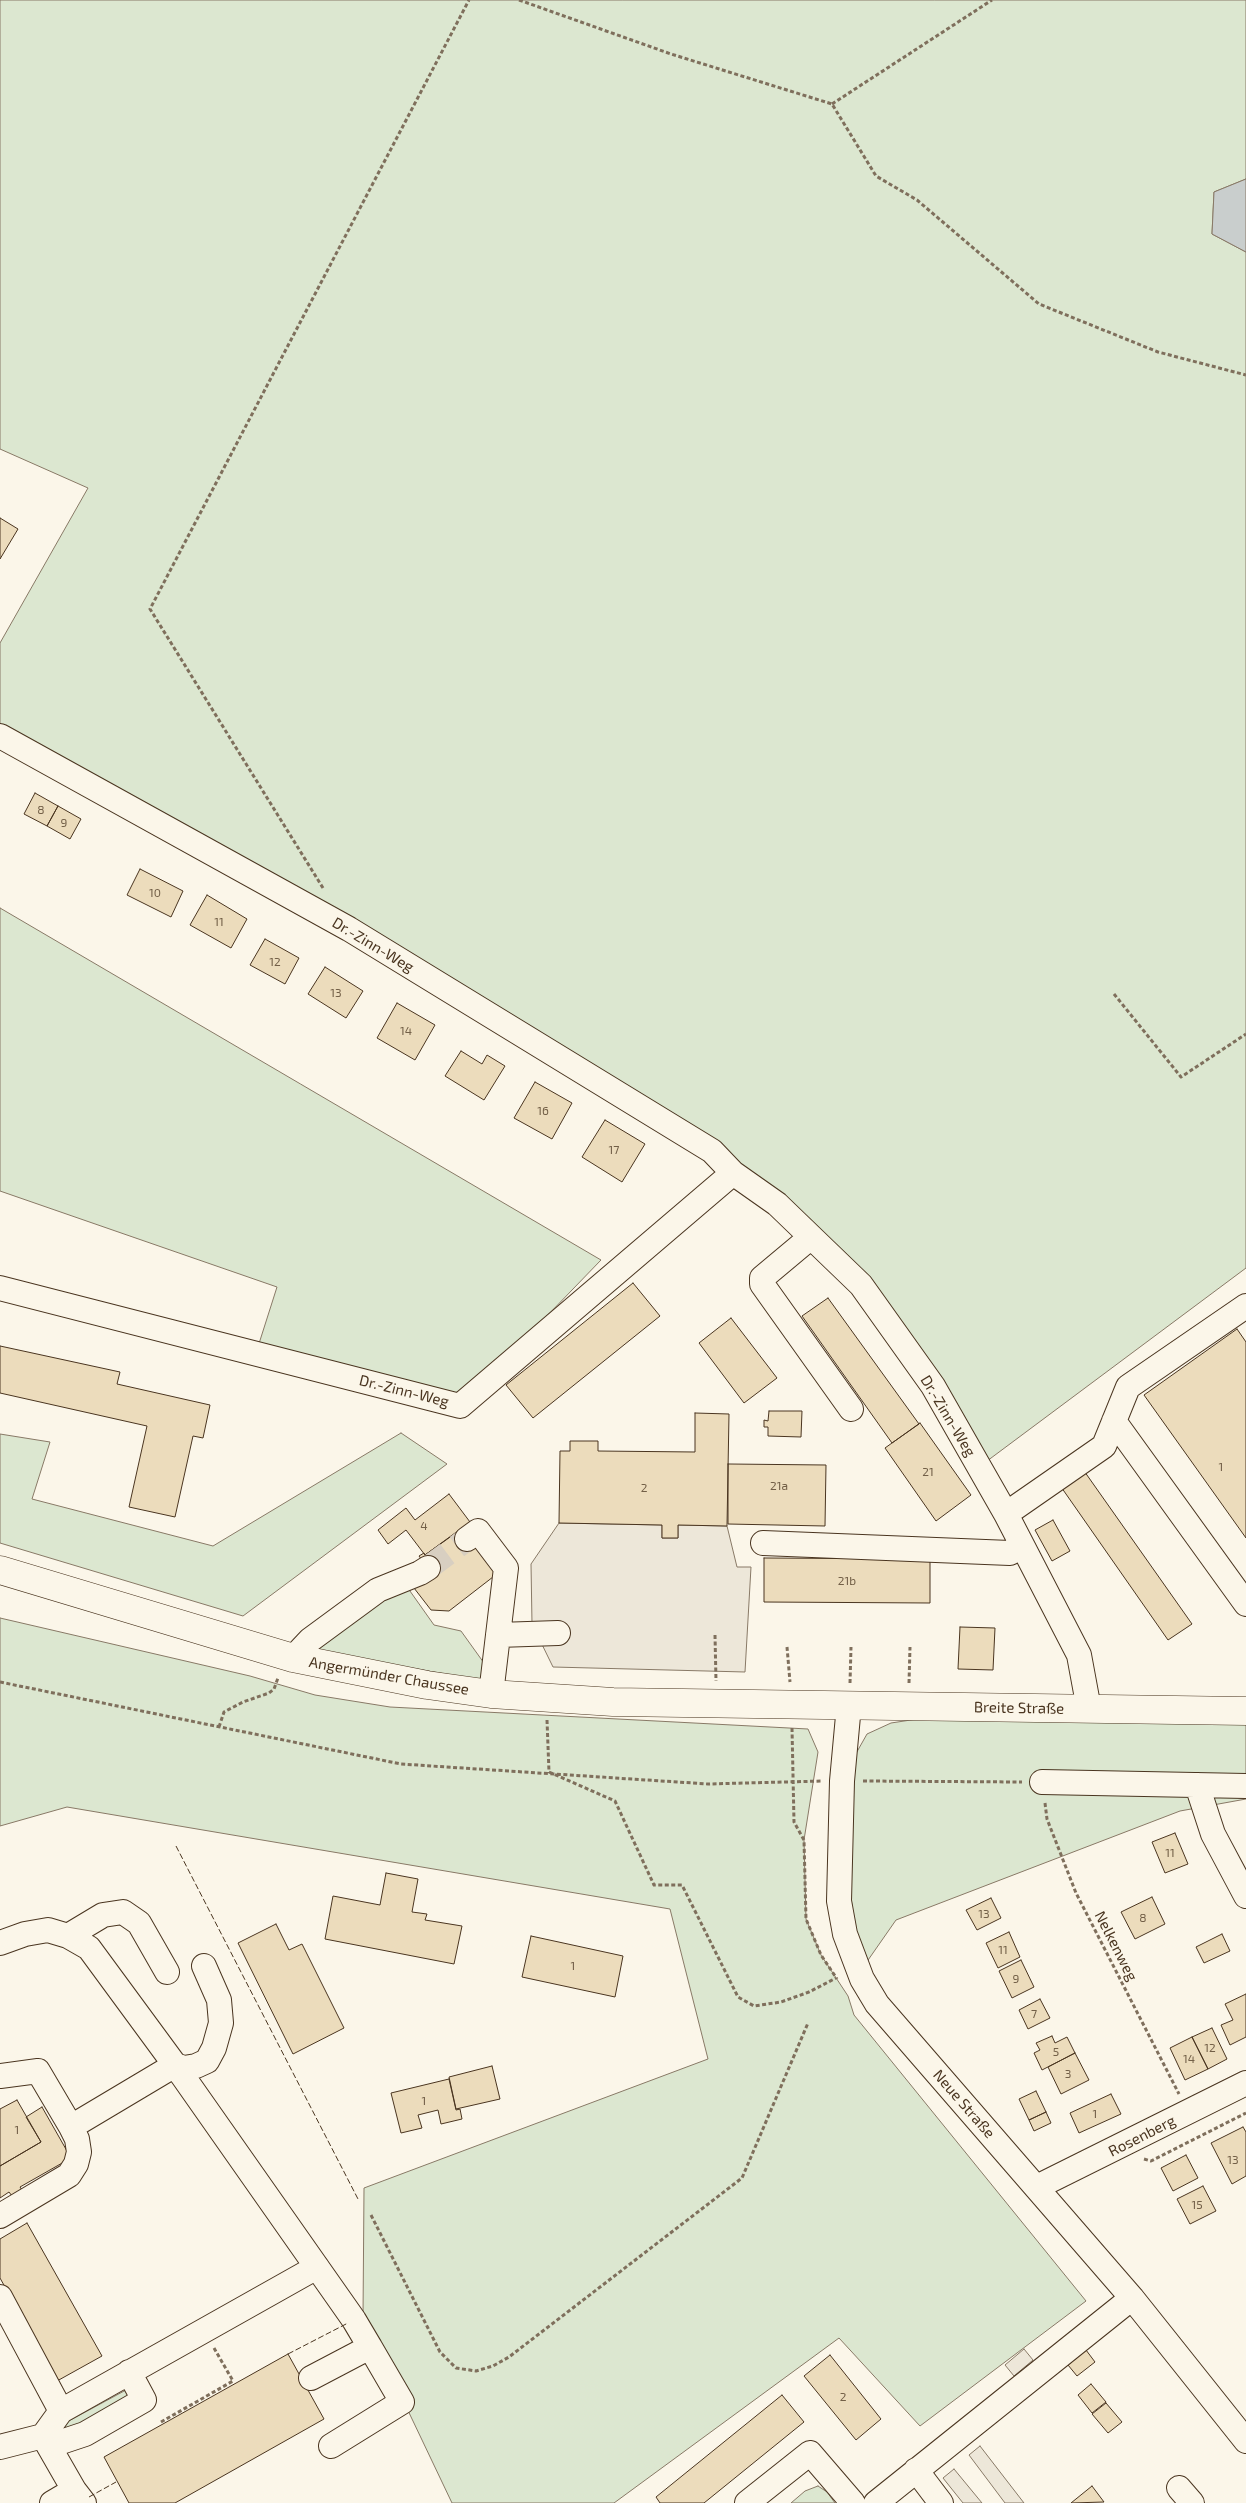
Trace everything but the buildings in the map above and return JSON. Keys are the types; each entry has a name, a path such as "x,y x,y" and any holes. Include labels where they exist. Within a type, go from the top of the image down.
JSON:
{"main road":[{"name":"Angermünder Chaussee","path":"0,1570 293,1658 426,1685 491,1694 613,1702 791,1703"},
{"name":"Breite Straße","path":"791,1703 850,1694 1089,1709 1246,1711"}],"street":[{"name":"Dr.-Zinn-Weg","path":"0,736 348,929 712,1151 733,1174 777,1204 861,1285 932,1386 1006,1514 1079,1655 1089,1709"},
{"name":"Dr.-Zinn-Weg","path":"0,1288 460,1406 733,1174"},
{"path":"811,1237 762,1278 762,1284 851,1408"},
{"path":"1006,1514 1104,1446 1128,1388 1246,1306"},
{"path":"1114,1421 1246,1604"},
{"path":"467,1539 478,1531 506,1568 491,1694"},
{"path":"763,1543 1010,1553 1022,1546"},
{"path":"293,1658 310,1640 378,1590 428,1568"},
{"path":"498,1635 558,1633"},
{"name":"Neue Straße","path":"850,1694 842,1781 839,1901 845,1934 862,1979 877,2004 1132,2298 1246,2441"},
{"path":"1042,1782 1246,1786"},
{"path":"1197,1785 1213,1834 1246,1896"},
{"path":"68,1936 103,1915 123,1912 140,1923 166,1972"},
{"path":"0,1943 25,1934 48,1930 68,1936 89,1948 175,2065 354,2320 402,2402 331,2446"},
{"path":"71,2126 175,2065 184,2068 208,2061 221,2024 219,2000 204,1966"},
{"path":"0,2076 38,2071 71,2126 77,2139 79,2152 76,2164 69,2175 0,2216"},
{"name":"Rosenberg","path":"1037,2187 1246,2083"},
{"path":"46,2441 61,2410 317,2267"},
{"path":"0,2297 61,2410"},
{"path":"876,2503 1132,2298"},
{"path":"311,2378 370,2347"},
{"path":"0,2447 85,2434 144,2400 130,2372"},
{"path":"46,2441 79,2497 52,2503"},
{"path":"747,2503 810,2452 853,2503"},
{"path":"916,2470 941,2503"}],"path":[{"path":"328,895 150,609 469,0"},
{"path":"519,0 671,54 832,104 876,176 917,200 1039,304 1158,352 1246,375"},
{"path":"832,104 992,0"},
{"path":"1114,994 1181,1076 1246,1034"},
{"path":"850,1694 851,1647"},
{"path":"909,1684 910,1647"},
{"path":"219,1727 224,1712 269,1693 274,1689 281,1670 293,1658"},
{"path":"0,1682 401,1764 549,1772 708,1784 842,1781 1042,1782"},
{"path":"546,1697 549,1772"},
{"path":"549,1772 616,1801 654,1885 682,1885 738,1997 754,2006 781,2002 809,1992 836,1978"},
{"name":"Nelkenweg","path":"1042,1782 1047,1819 1076,1893 1188,2113"},
{"path":"371,2215 440,2352 456,2368 476,2371 493,2366 509,2357 742,2178 808,2023"},
{"path":"161,2422 233,2381 204,2330"}],"green space":[{"path":"0,0 1246,0 1246,179 1214,192 1212,234 1246,252 1246,1268 979,1467 861,1285 712,1151 0,736 0,643 88,488 0,449"},
{"path":"0,908 601,1260 460,1406 256,1353 277,1287 0,1191"},
{"path":"401,1433 447,1464 243,1616 0,1543 0,1434 50,1442 32,1499 213,1546"},
{"path":"405,1584 434,1625 461,1631 489,1670 479,1680 321,1652 317,1642"},
{"path":"0,1618 250,1676 315,1695 390,1707 808,1729 818,1752 804,1840 806,1919 821,1955 848,1996 854,2015 1086,2301 920,2426 839,2338 614,2503 452,2503 363,2316 364,2188 708,2059 670,1909 67,1807 0,1826"},
{"path":"924,1718 1246,1721 1246,1799 1180,1811 896,1920 866,1963 854,1932 847,1847 854,1757 867,1734 891,1723"},
{"path":"126,2390 131,2401 63,2431 65,2423"},
{"path":"818,2486 827,2492 835,2503 791,2503 805,2491"}],"shaded area":[{"path":"1246,179 1246,252 1212,234 1214,192"},
{"path":"559,1523 662,1525 662,1538 678,1538 678,1525 727,1526 737,1567 751,1567 745,1672 553,1667 532,1624 531,1564"},
{"path":"1024,2349 1033,2360 1014,2376 1005,2365"},
{"path":"980,2446 1024,2503 1005,2503 969,2455"},
{"path":"954,2469 982,2503 963,2503 943,2478"}],"tunnel":[{"path":"428,1568 467,1539"}],"fence":[{"path":"176,1846 358,2199"},
{"path":"288,2354 348,2323"},
{"path":"89,2497 116,2482"}]}
